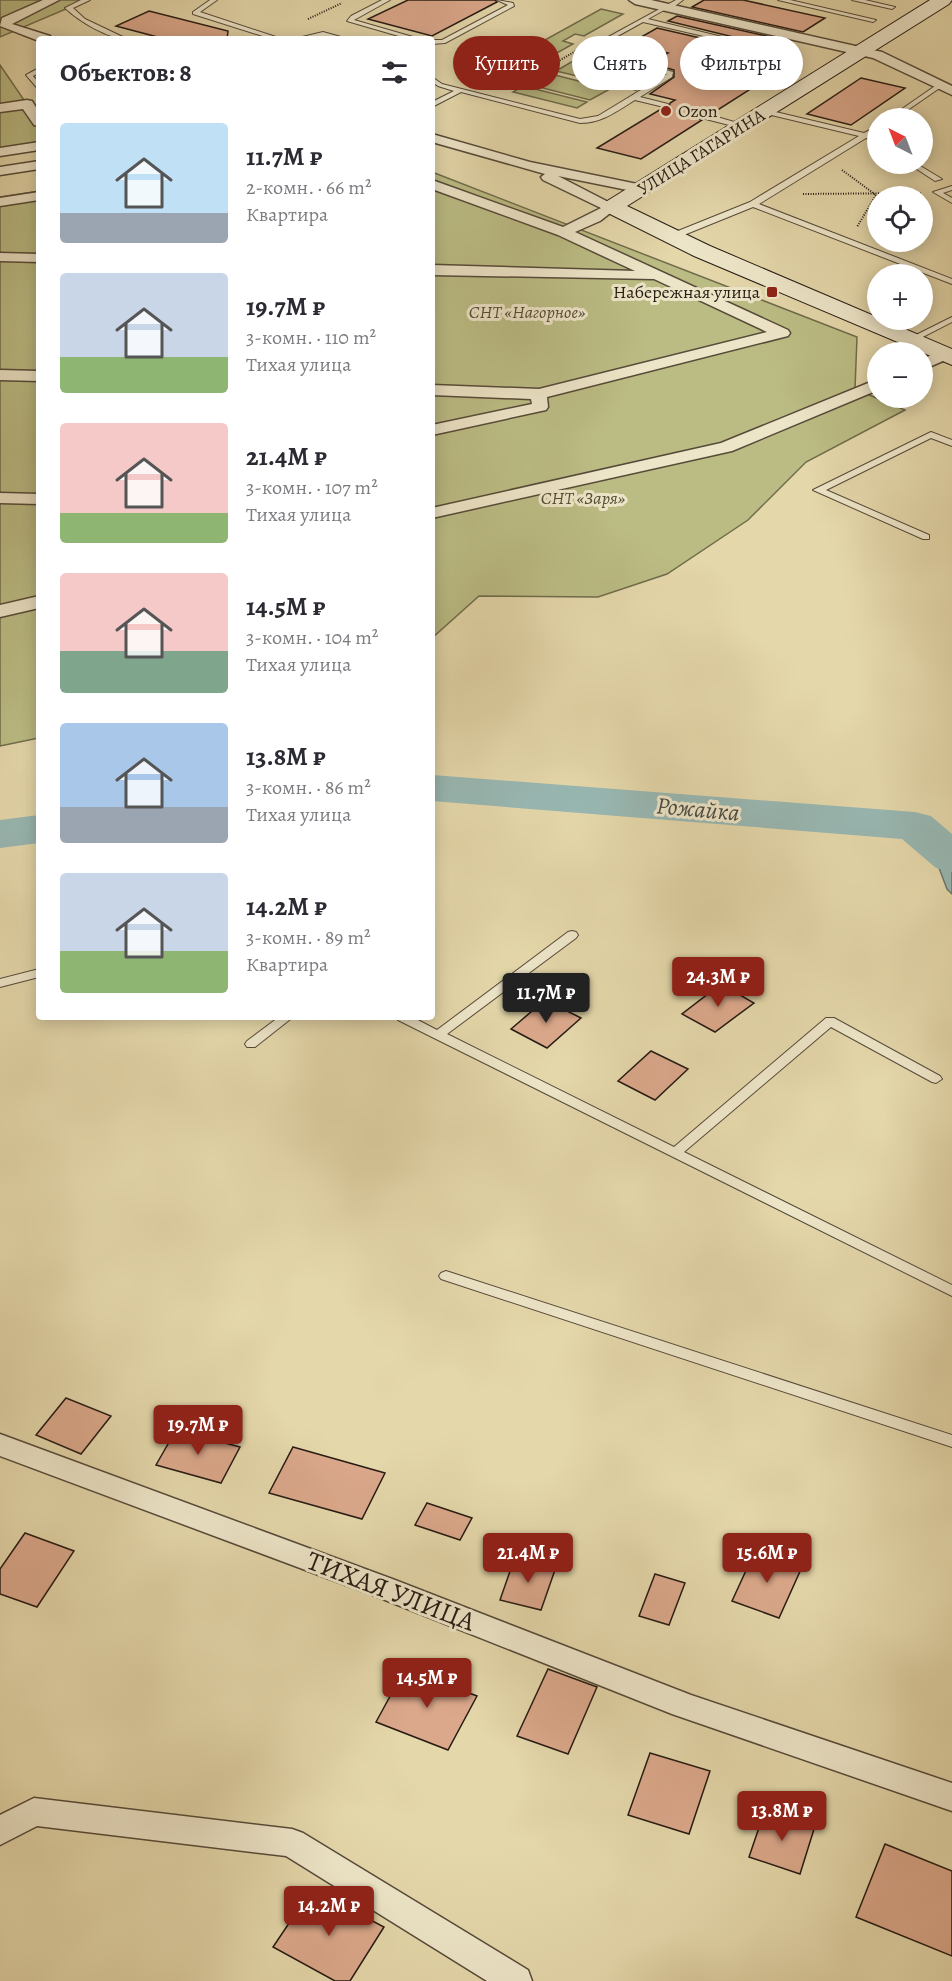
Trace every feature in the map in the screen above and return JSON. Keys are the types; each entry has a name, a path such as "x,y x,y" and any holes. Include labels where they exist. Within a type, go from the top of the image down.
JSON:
{"street":[{"path":"36,36 6,26 6,21 53,0"},
{"path":"635,0 672,5 878,55 946,88"},
{"name":"УЛИЦА ГАГАРИНА","path":"611,207 943,0"},
{"path":"0,108 27,104 36,118"},
{"path":"435,139 528,166 642,189"},
{"path":"0,152 36,146"},
{"path":"0,171 36,165"},
{"path":"528,166 671,237 948,356"},
{"path":"575,190 574,184 598,179"},
{"path":"435,185 563,232 782,333 539,394 435,390"},
{"path":"0,202 36,196"},
{"path":"563,232 595,218 611,207"},
{"path":"0,257 36,258"},
{"path":"435,270 660,277"},
{"path":"933,361 948,356"},
{"path":"0,375 36,376"},
{"path":"435,512 726,447 867,389"},
{"path":"435,429 540,407 539,394"},
{"path":"0,498 36,500"},
{"path":"0,611 36,603"},
{"name":"ТИХАЯ УЛИЦА","path":"0,1445 374,1583 683,1705 952,1797"},
{"path":"0,1832 34,1812 292,1843 516,1981"}],"lane":[{"path":"87,0 68,8 83,20 118,36"},
{"path":"214,0 195,14 269,36"},
{"path":"387,0 353,17 350,21 406,36"},
{"path":"435,42 443,42 511,6 511,3 500,0"},
{"path":"781,0 873,20"},
{"path":"855,0 892,7"},
{"path":"613,36 672,5"},
{"path":"642,20 711,36"},
{"path":"313,36 323,34 332,36"},
{"path":"36,72 29,75 36,84"},
{"path":"435,81 453,88"},
{"path":"910,108 946,88"},
{"path":"435,103 460,90 590,121 601,118 647,90"},
{"path":"634,98 665,106"},
{"path":"766,111 867,136"},
{"path":"697,114 744,126"},
{"path":"671,237 753,204 867,136"},
{"path":"930,174 938,179"},
{"path":"937,192 952,188"},
{"path":"937,192 952,201"},
{"path":"753,204 952,282"},
{"path":"910,340 952,319"},
{"path":"926,537 818,490 931,435 952,443"},
{"path":"438,1035 572,935"},
{"path":"0,983 36,974"},
{"path":"251,1044 283,1020"},
{"path":"408,1020 952,1291"},
{"path":"675,1153 830,1021 936,1079"},
{"path":"446,1276 952,1441"}],"path":[{"path":"493,98 572,54"},
{"path":"827,158 867,188"},
{"path":"933,192 937,192"},
{"path":"772,194 867,195"},
{"path":"846,240 867,210"}],"green space":[{"path":"0,0 87,0 0,37"},
{"path":"601,9 623,14 584,36 575,34 563,41 572,45 560,51 560,36 552,36"},
{"path":"572,62 572,75 560,72 560,69"},
{"path":"0,65 36,118 36,149 0,155"},
{"path":"560,76 572,79 572,90 608,90 590,100 551,90 560,90"},
{"path":"539,90 587,102 577,108 513,92"},
{"path":"435,173 857,337 855,389 867,394 867,408 905,410 806,462 748,520 667,574 598,597 479,596 435,635"},
{"path":"36,191 36,739 0,746 0,197"}],"water":[{"path":"952,854 952,894 947,889 936,860"}],"building":[{"path":"408,0 495,0 497,2 432,36 368,19"},
{"path":"704,0 743,0 825,18 803,32 692,7"},
{"path":"149,11 228,31 227,36 154,36 116,26"},
{"path":"677,16 767,36 729,36 668,21"},
{"path":"657,28 691,36 680,36 680,90 749,90 713,113 692,110 692,117 702,120 641,159 597,148 661,109 669,110 670,103 675,100 650,94 656,90 668,90 668,81 674,77 674,70 668,68 668,36 643,36"},
{"path":"861,78 905,88 876,108 867,108 867,114 851,125 807,114"},
{"path":"721,984 754,1003 715,1032 682,1014"},
{"path":"545,1000 581,1018 547,1048 511,1029"},
{"path":"651,1051 688,1069 655,1100 618,1081"},
{"path":"66,1398 111,1416 81,1454 36,1435"},
{"path":"176,1430 240,1447 221,1483 156,1465"},
{"path":"293,1447 385,1473 362,1519 269,1493"},
{"path":"427,1503 472,1518 460,1540 415,1525"},
{"path":"25,1533 74,1551 37,1607 0,1594 0,1569"},
{"path":"755,1551 802,1567 779,1618 732,1601"},
{"path":"515,1557 556,1567 541,1610 500,1600"},
{"path":"655,1574 685,1583 669,1625 639,1616"},
{"path":"405,1669 477,1696 448,1750 376,1722"},
{"path":"548,1669 597,1687 568,1754 517,1736"},
{"path":"650,1753 710,1771 689,1834 628,1815"},
{"path":"765,1810 815,1826 800,1874 749,1857"},
{"path":"885,1844 952,1871 952,1956 856,1917"},
{"path":"312,1889 384,1927 350,1981 335,1981 273,1947"}],"waterway":[{"name":"Рожайка","path":"435,788 915,826 952,858"},
{"name":"Рожайка","path":"0,834 36,829"}],"place":[{"name":"Ozon","path":"666,111"},
{"name":"Набережная улица","path":"772,292"}],"park label":[{"name":"СНТ «Нагорное»","path":"527,312"},
{"name":"СНТ «Заря»","path":"583,498"}]}
